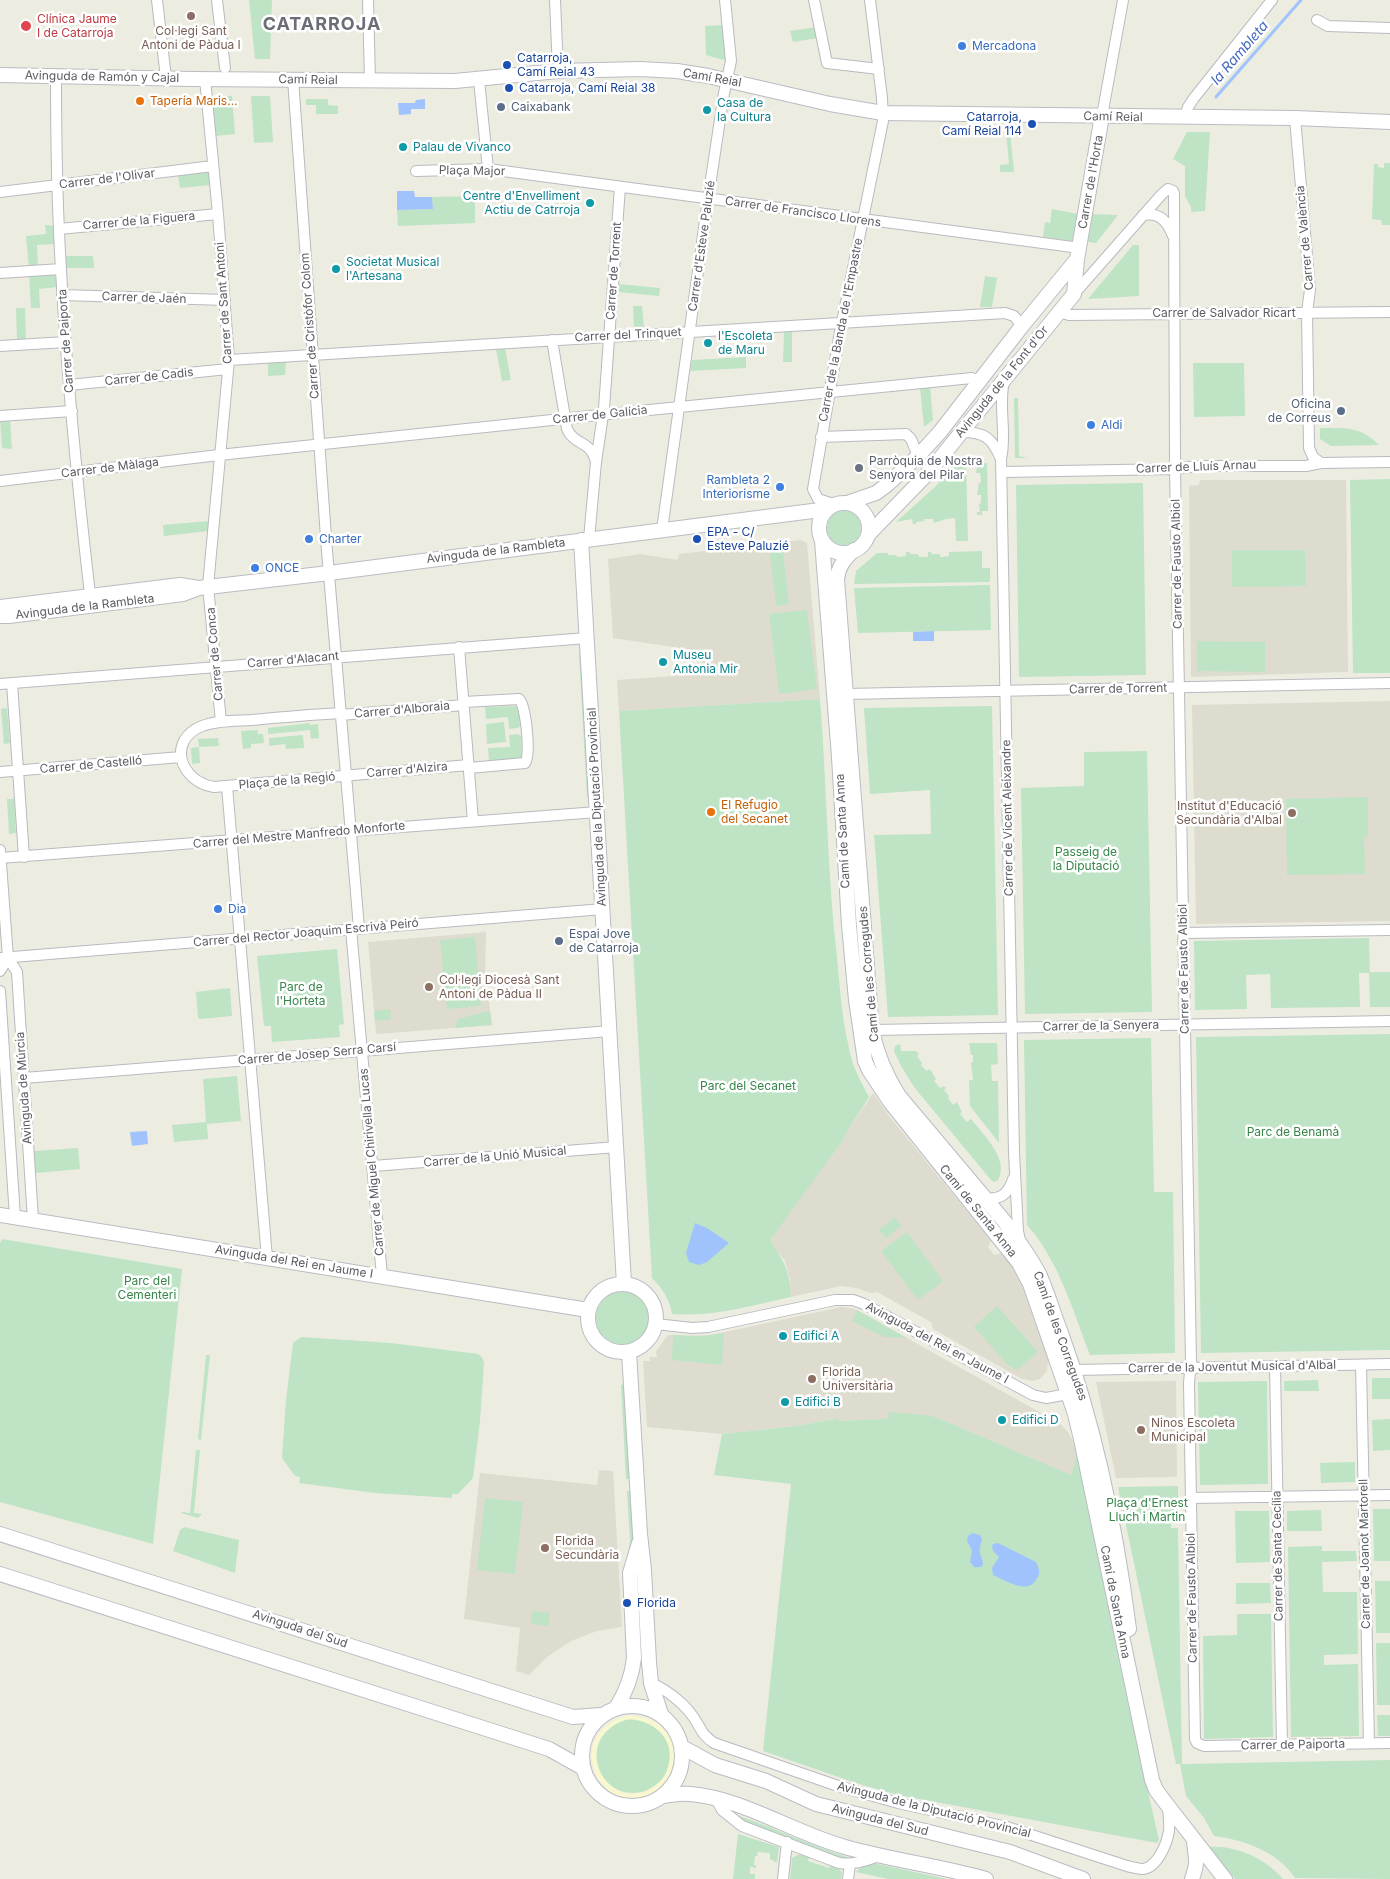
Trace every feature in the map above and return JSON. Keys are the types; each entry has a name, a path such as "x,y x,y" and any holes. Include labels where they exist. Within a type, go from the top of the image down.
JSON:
{"street":[{"path":"157,0 166,78"},
{"path":"217,0 224,68"},
{"path":"368,0 370,80"},
{"path":"555,0 558,71"},
{"name":"Carrer d'Esteve Paluzié","path":"662,530 708,199 731,57 725,0"},
{"path":"814,0 827,63 879,69"},
{"name":"Carrer de la Banda de l'Empastre","path":"837,506 822,501 814,493 813,488 829,391 882,126 883,113 879,69 870,0"},
{"path":"1102,116 1123,0"},
{"path":"1185,118 1191,102 1272,0"},
{"path":"1317,20 1328,26 1390,28"},
{"name":"Camí Reial","path":"205,79 479,80 558,71 640,69 677,71 726,80 830,104 883,113 1295,118 1390,122"},
{"name":"Avinguda de Ramón y Cajal","path":"0,74 205,79"},
{"name":"Carrer de Paiporta","path":"56,76 57,186 62,295 77,473 91,601"},
{"name":"Carrer de Sant Antoni","path":"204,587 229,364 218,214 205,79"},
{"name":"Carrer de Cristòfor Colom","path":"293,79 335,657"},
{"path":"479,80 488,169"},
{"name":"Carrer de l'Horta","path":"1078,254 1102,116"},
{"name":"Carrer de València","path":"1295,118 1310,290 1307,312 1309,448"},
{"name":"Carrer de l'Olivar","path":"0,192 213,166"},
{"name":"Plaça Major","path":"416,171 488,169 528,174"},
{"name":"Carrer de Francisco Llorens","path":"528,174 862,220 1078,254"},
{"name":"Carrer de Torrent","path":"585,540 601,420 604,414 620,187"},
{"name":"Avinguda de la Font d'Or","path":"868,535 929,472 1038,336 1143,215 1166,191 1171,190 1174,194"},
{"name":"Carrer de Fausto Albiol","path":"1174,194 1175,469 1190,1368 1194,1735 1197,1743"},
{"name":"Carrer de la Figuera","path":"59,229 218,214"},
{"path":"1143,215 1154,214 1161,217 1166,222 1174,239"},
{"path":"1074,294 1078,254"},
{"name":"Avinguda de la Rambleta","path":"0,616 180,585 204,587 329,573 793,515 837,506 876,493 918,456 940,432 1078,254"},
{"path":"0,273 61,269"},
{"name":"Carrer de Jaén","path":"62,295 225,300"},
{"name":"Carrer de Salvador Ricart","path":"1059,312 1069,315 1390,312"},
{"name":"Carrer del Trinquet","path":"229,364 312,355 1005,313 1014,316 1022,326"},
{"path":"1007,346 1023,344 1038,336"},
{"path":"552,340 564,419 569,433 575,440 589,446 596,462"},
{"path":"0,346 66,342"},
{"name":"Carrer de Cadis","path":"70,385 229,364"},
{"name":"Carrer de Galícia","path":"219,455 829,391 972,378 980,382"},
{"name":"Carrer de Vicent Aleixandre","path":"1005,379 1002,393 1004,444 1001,459 1014,1176 1018,1231 1021,1244"},
{"path":"0,416 72,411"},
{"name":"Carrer de Vicent Aleixandre","path":"962,432 983,434 992,442 1001,459"},
{"path":"821,437 906,434 911,439 918,456"},
{"path":"1309,448 1313,457 1321,463"},
{"path":"1291,466 1301,459 1309,448"},
{"name":"Carrer de Màlaga","path":"0,481 219,455"},
{"name":"Carrer de Lluís Arnau","path":"1002,472 1175,469 1198,466 1306,466 1321,463 1390,462"},
{"path":"821,535 821,518 837,506 855,506 862,511 866,518 868,535 865,541 832,564 826,577"},
{"path":"793,515 808,520 834,551 848,552"},
{"name":"Camí de Santa Anna","path":"821,535 826,577 839,757 849,925 857,1008 865,1061 891,1103 1019,1263 1030,1284 1075,1414 1090,1476 1152,1780 1156,1790 1225,1879"},
{"name":"Avinguda de la Diputació Provincial","path":"585,540 587,638 624,1284"},
{"name":"Camí de les Corregudes","path":"848,552 837,578 872,1030 880,1062 899,1096 1021,1244 1040,1277 1089,1417 1108,1499 1128,1622 1140,1726"},
{"name":"Carrer de Conca","path":"204,587 216,666 221,722"},
{"name":"Avinguda de la Rambleta","path":"0,607 91,601"},
{"name":"Carrer d'Alacant","path":"0,684 459,646 587,638"},
{"path":"459,646 473,821"},
{"name":"Plaça de la Regió","path":"181,757 185,770 195,780 204,785 227,786 345,775 335,657"},
{"path":"12,683 24,857"},
{"name":"Carrer de Torrent","path":"846,694 1390,683"},
{"name":"Carrer d'Alboraia","path":"340,714 520,699 524,703 528,758 525,763 469,766"},
{"path":"181,757 183,744 189,734 202,726 221,722 340,714"},
{"name":"Carrer de Castelló","path":"0,772 181,757"},
{"name":"Carrer d'Alzira","path":"345,775 469,766"},
{"name":"Carrer de Miguel Chirivella Lucas","path":"345,775 350,831 362,1050 382,1276"},
{"path":"227,786 267,1258"},
{"name":"Carrer del Mestre Manfredo Monforte","path":"0,855 24,857 597,812"},
{"name":"Avinguda de Múrcia","path":"0,855 4,958 16,972 33,1220"},
{"name":"Carrer del Rector Joaquim Escrivà Peiró","path":"4,958 603,909"},
{"path":"1183,933 1390,930"},
{"path":"0,971 4,958"},
{"name":"Avinguda de Múrcia","path":"0,991 15,1217"},
{"name":"Carrer de la Senyera","path":"872,1030 1390,1021"},
{"name":"Carrer de Josep Serra Carsí","path":"24,1078 610,1031"},
{"name":"Carrer de la Unió Musical","path":"373,1166 617,1147"},
{"path":"984,1198 999,1198 1004,1195 1009,1190 1014,1176"},
{"name":"Avinguda del Rei en Jaume I","path":"0,1215 588,1310"},
{"path":"624,1284 638,1288 650,1298 654,1307 656,1324 649,1340 637,1350 619,1353 601,1346 594,1339 589,1330 587,1320 588,1310 602,1290 608,1286 624,1284"},
{"name":"Avinguda del Rei en Jaume I","path":"656,1324 708,1328 835,1300 852,1300 864,1304 1033,1395 1046,1398 1068,1394"},
{"path":"629,1352 651,1683 661,1714"},
{"name":"Carrer de Joanot Martorell","path":"1361,1364 1369,1743"},
{"name":"Carrer de la Joventut Musical d'Albal","path":"1074,1370 1390,1364"},
{"name":"Carrer de Santa Cecília","path":"1275,1366 1282,1745"},
{"path":"1191,1498 1390,1495"},
{"name":"Avinguda del Sud","path":"0,1534 573,1717 601,1715"},
{"path":"616,1708 625,1692 634,1658 630,1573 640,1534"},
{"path":"0,1574 549,1749 583,1768"},
{"name":"Avinguda de la Diputació Provincial","path":"651,1683 663,1688 686,1709 704,1736 714,1743 838,1786 898,1803 1007,1827 1128,1866 1143,1869 1151,1866 1164,1848 1169,1830 1168,1806"},
{"path":"630,1705 645,1707 661,1714 678,1733 682,1747 683,1761 680,1774 673,1786 663,1796 641,1806 629,1807 613,1803 598,1793 589,1782 583,1768 582,1753 584,1739 591,1726 601,1715 616,1708 630,1705"},
{"name":"Carrer de Paiporta","path":"1197,1743 1204,1746 1390,1743"},
{"name":"Avinguda del Sud","path":"682,1747 708,1762 766,1781 816,1804 1010,1852 1083,1879"},
{"path":"663,1796 688,1794 716,1799 750,1810 842,1846 879,1856 952,1869 986,1879"},
{"path":"716,1799 722,1810 742,1826 839,1863 860,1863 879,1856"},
{"path":"1192,1879 1197,1856 1194,1839"},
{"path":"783,1879 787,1842"},
{"path":"848,1879 850,1864"}],"shaded area":[{"path":"1200,480 1346,480 1348,672 1191,677 1189,486 1199,485"},
{"path":"801,540 807,543 820,699 619,711 617,680 703,674 700,651 613,638 608,559 640,554 678,560 679,554"},
{"name":"Institut d'Educació Secundària d'Albal","path":"1390,701 1390,921 1196,924 1192,705"},
{"name":"Col·legi Diocesà Sant Antoni de Pàdua II","path":"486,932 485,973 492,1025 376,1033 368,942"},
{"path":"873,1093 890,1117 991,1241 988,1247 994,1255 1002,1253 1011,1265 1023,1288 1048,1359 1047,1371 1040,1379 1033,1381 1022,1379 933,1329 931,1322 877,1292 870,1293 856,1288 841,1286 791,1297 790,1280 785,1261 769,1240 844,1139"},
{"name":"Florida Universitària","path":"841,1307 857,1310 1059,1423 1068,1432 1073,1441 1082,1480 938,1418 838,1421 837,1418 796,1426 722,1434 647,1427 643,1361 650,1361 650,1357 657,1357 656,1351 668,1335 711,1335"},
{"name":"Ninos Escoleta Municipal","path":"1176,1381 1177,1477 1116,1478 1096,1382"},
{"name":"Florida Secundària","path":"599,1470 613,1471 622,1627 597,1631 571,1641 547,1657 529,1675 516,1671 520,1628 464,1619 480,1473 597,1485"}],"green space":[{"path":"249,0 272,0 270,59 255,59"},
{"path":"723,25 727,59 723,60 706,55 705,26"},
{"path":"816,27 818,38 793,42 790,31"},
{"path":"211,96 232,96 235,134 215,136"},
{"path":"251,96 270,96 273,142 254,143"},
{"path":"306,99 328,99 328,105 338,106 338,114 316,114 316,105 306,105"},
{"path":"1006,131 1010,131 1014,172 1000,172 1000,165 1009,164"},
{"path":"1187,132 1210,132 1205,211 1191,212 1191,207 1185,196 1185,166 1173,159"},
{"path":"1384,163 1390,163 1390,225 1382,225 1381,220 1372,219 1374,164 1384,168"},
{"path":"209,171 211,185 180,188 178,175"},
{"path":"475,196 475,223 398,226 397,210 433,209 432,197"},
{"path":"1052,209 1078,214 1072,241 1043,237 1045,222 1050,223"},
{"path":"1092,214 1118,215 1096,243 1088,242"},
{"path":"45,225 55,226 55,244 37,245 38,267 29,268 26,236 46,234"},
{"path":"1133,245 1139,245 1139,296 1088,299"},
{"path":"64,256 93,256 94,268 65,268"},
{"path":"55,274 57,287 39,289 40,308 31,308 29,275"},
{"path":"985,276 997,278 992,307 980,307"},
{"path":"619,284 660,288 659,296 618,292"},
{"path":"633,306 642,306 644,329 634,330"},
{"path":"16,308 25,308 26,340 17,341"},
{"path":"792,331 792,362 783,362 784,332"},
{"path":"505,348 511,380 502,381 496,349"},
{"path":"746,357 746,368 690,371 692,360"},
{"path":"286,361 285,375 268,376 268,363"},
{"path":"1193,363 1244,363 1245,416 1194,417"},
{"path":"930,387 933,420 924,427 920,388"},
{"path":"1014,398 1018,398 1019,456 1028,458 1015,458"},
{"path":"0,419 10,419 12,449 2,448"},
{"path":"1320,428 1345,428 1359,431 1379,445 1331,446 1320,439"},
{"path":"966,463 968,541 956,541 955,518 934,523 933,519 924,519 924,521 916,522 916,524 913,524 912,519 896,522 935,487 954,464"},
{"path":"978,463 987,463 988,511 982,511 982,515 977,515 977,512 980,512 979,504 981,503 981,495 977,495 979,483 981,482 980,473 976,473"},
{"path":"1390,479 1390,673 1353,673 1350,480"},
{"path":"1143,483 1146,675 1019,677 1016,485"},
{"path":"844,511 856,516 861,528 856,540 844,545 832,540 827,528 832,516"},
{"path":"209,521 208,531 164,536 163,525"},
{"path":"782,544 789,604 776,606 769,545"},
{"path":"1232,550 1305,550 1306,586 1232,587"},
{"path":"982,551 982,568 990,568 990,582 854,584 856,571 877,553 888,553 888,555 896,555 897,557 906,556 906,552 910,552 910,554 918,554 919,557 928,557 928,552 931,552 932,554 940,554 940,557 949,556 949,552"},
{"path":"990,585 991,630 858,633 854,588"},
{"path":"807,610 817,689 779,694 769,614"},
{"path":"1197,641 1265,642 1265,672 1197,671"},
{"path":"583,653 591,796 587,797 579,654"},
{"name":"Parc del Secanet","path":"820,699 831,893 841,1003 852,1061 869,1097 844,1139 770,1240 785,1267 791,1297 717,1312 672,1314 665,1294 652,1278 619,711"},
{"path":"517,706 519,709 520,726 518,728 509,729 508,717 486,719 485,707"},
{"path":"992,706 998,1015 888,1017 874,835 931,834 930,790 870,794 864,708"},
{"path":"7,708 10,743 4,744 1,709"},
{"path":"504,722 506,742 487,744 486,724"},
{"path":"310,723 310,725 318,724 319,738 311,739 310,730 268,734 268,728"},
{"path":"258,730 258,734 263,734 264,743 251,744 251,748 243,749 241,731"},
{"path":"518,734 521,736 522,758 489,761 488,748 510,747 509,735"},
{"path":"303,735 304,748 286,749 285,744 269,746 269,738"},
{"path":"218,738 219,746 199,747 198,739"},
{"path":"199,747 200,763 192,764 191,748"},
{"name":"Passeig de la Diputació","path":"1147,751 1152,1012 1025,1014 1021,788 1084,786 1084,752"},
{"path":"1368,797 1368,837 1364,837 1365,874 1287,875 1286,799"},
{"path":"7,799 14,799 16,833 9,834"},
{"path":"475,937 481,1006 447,1009 440,940"},
{"path":"1369,938 1370,972 1390,972 1390,1007 1370,1007 1369,973 1359,973 1360,1007 1271,1008 1270,974 1246,975 1247,1009 1195,1010 1194,941"},
{"name":"Parc de l'Horteta","path":"337,949 344,1024 339,1025 340,1037 272,1042 271,1026 264,1026 257,956"},
{"path":"230,988 232,1016 198,1018 196,992"},
{"path":"390,1009 391,1019 375,1021 374,1011"},
{"path":"490,1011 492,1025 455,1028 458,1019"},
{"name":"Parc de Benamà","path":"1390,1034 1390,1350 1201,1353 1196,1037"},
{"path":"1151,1038 1154,1192 1173,1192 1175,1353 1090,1355 1057,1270 1027,1225 1024,1040"},
{"path":"969,1043 997,1043 998,1064 991,1065 992,1081 998,1081 999,1143 970,1106 969,1080 973,1080 971,1063 973,1062 973,1055 971,1055"},
{"path":"900,1044 901,1051 916,1051 919,1054 917,1056 922,1063 921,1065 927,1071 930,1069 936,1079 934,1081 940,1088 944,1086 946,1088 944,1090 953,1105 957,1102 962,1112 960,1114 967,1122 971,1119 994,1148 1001,1164 998,1180 994,1182 991,1180 914,1087 894,1051 895,1046"},
{"path":"237,1076 241,1121 207,1124 208,1139 174,1142 172,1125 206,1122 203,1079"},
{"path":"78,1148 80,1169 36,1173 34,1151"},
{"path":"895,1217 901,1226 886,1238 879,1230"},
{"path":"907,1232 943,1281 918,1300 881,1251"},
{"name":"Parc del Cementeri","path":"2,1239 182,1269 153,1544 0,1502 0,1243"},
{"path":"623,1291 633,1293 642,1299 648,1308 650,1318 648,1328 642,1337 633,1343 623,1345 613,1343 604,1337 598,1328 596,1318 598,1308 604,1299 613,1293"},
{"path":"997,1306 1038,1352 1017,1370 1008,1365 974,1327"},
{"path":"857,1310 907,1338 884,1337 852,1321"},
{"path":"724,1333 722,1365 672,1360 673,1335 703,1336"},
{"path":"301,1337 391,1343 478,1354 482,1357 484,1363 480,1421 473,1478 458,1494 452,1494 452,1498 375,1493 299,1483 300,1477 295,1476 282,1458 286,1400 293,1343"},
{"path":"206,1355 210,1355 201,1440 198,1439"},
{"path":"1372,1378 1390,1378 1390,1399 1372,1399"},
{"path":"1318,1380 1319,1391 1284,1391 1284,1381"},
{"path":"1267,1381 1268,1484 1200,1485 1198,1382"},
{"path":"625,1384 631,1479 626,1479 621,1385"},
{"path":"889,1412 926,1415 938,1418 1071,1475 1077,1456 1128,1704 1159,1840 1157,1843 898,1795 859,1784 763,1751 791,1484 714,1475 722,1434 796,1426 838,1418 838,1421 888,1419"},
{"path":"1390,1419 1390,1450 1373,1451 1372,1420"},
{"path":"196,1450 200,1450 194,1513 202,1514 198,1518 181,1513 190,1513"},
{"path":"1355,1462 1355,1482 1321,1483 1320,1463"},
{"name":"Plaça d'Ernest Lluch i Martin","path":"1178,1486 1178,1512 1171,1512 1171,1528 1178,1528 1182,1764 1390,1760 1390,1879 1295,1878 1279,1861 1259,1848 1237,1840 1214,1836 1204,1818 1186,1796 1180,1764 1176,1764 1118,1487"},
{"path":"627,1491 632,1491 635,1544 626,1565 630,1541"},
{"path":"485,1498 523,1502 515,1574 477,1570"},
{"path":"1373,1509 1390,1509 1390,1561 1374,1561"},
{"path":"1321,1510 1322,1531 1287,1531 1287,1511"},
{"path":"1235,1511 1269,1511 1270,1562 1236,1563"},
{"path":"184,1527 239,1540 235,1573 173,1551 180,1530"},
{"path":"1322,1546 1322,1551 1356,1551 1357,1561 1322,1562 1323,1592 1357,1592 1358,1654 1324,1655 1324,1665 1358,1664 1359,1736 1291,1737 1288,1547"},
{"path":"1375,1581 1390,1581 1390,1633 1376,1633"},
{"path":"1236,1583 1270,1583 1271,1603 1236,1604"},
{"path":"532,1611 550,1613 549,1626 531,1624"},
{"path":"1237,1614 1271,1614 1273,1737 1204,1739 1203,1636 1237,1635"},
{"path":"1376,1643 1390,1643 1390,1705 1377,1705"},
{"path":"1377,1715 1390,1715 1390,1736 1378,1736"},
{"path":"633,1719 647,1722 659,1730 667,1742 670,1756 667,1770 659,1782 647,1790 633,1793 619,1790 607,1782 599,1770 596,1756 599,1742 607,1730 619,1722"},
{"path":"739,1816 850,1858 839,1858 740,1821 737,1817"},
{"path":"738,1834 779,1847 777,1863 770,1859 770,1853 758,1852 757,1856 755,1856 754,1865 756,1865 756,1868 750,1867 750,1874 755,1874 755,1879 733,1879"},
{"path":"1209,1847 1230,1848 1250,1855 1268,1865 1283,1879 1235,1879 1213,1855"},
{"path":"800,1854 809,1857 808,1861 829,1868 831,1865 837,1867 842,1872 841,1879 790,1879 792,1858"},
{"path":"873,1863 947,1879 888,1879 856,1872 863,1865"}],"sand":[{"path":"629,1715 652,1721 669,1734 675,1754 674,1765 666,1783 656,1792 632,1799 616,1795 603,1785 594,1771 592,1755 596,1738 608,1725","holes":["629,1719 649,1724 664,1736 670,1754 669,1764 665,1775 658,1784 648,1790 632,1794 618,1790 607,1781 599,1769 597,1754 600,1740 610,1728"]}],"water":[{"path":"425,99 425,109 411,109 411,114 399,115 398,103 415,103 416,100"},
{"path":"397,191 414,191 415,197 432,197 433,209 397,210"},
{"path":"934,631 934,641 913,641 913,632"},
{"path":"147,1131 148,1144 132,1146 130,1132"},
{"path":"695,1223 707,1228 729,1243 707,1262 699,1265 689,1262 686,1253"},
{"path":"972,1533 980,1535 982,1539 980,1553 983,1565 981,1567 974,1567 970,1562 972,1550 967,1541 968,1536"},
{"path":"998,1543 1036,1562 1039,1573 1038,1578 1032,1584 1027,1586 1016,1585 993,1575 992,1568 999,1557 993,1551 992,1546"}],"waterway":[{"name":"la Rambleta","path":"1216,97 1301,0"}],"place":[{"name":"Col·legi Sant Antoni de Pàdua I","path":"191,16"},
{"name":"Clínica Jaume I de Catarroja","path":"26,26"},
{"name":"Mercadona","path":"962,46"},
{"name":"Catarroja, Camí Reial 43","path":"507,65"},
{"name":"Catarroja, Camí Reial 38","path":"509,88"},
{"name":"Tapería Maris...","path":"140,101"},
{"name":"Caixabank","path":"501,107"},
{"name":"Casa de la Cultura","path":"707,110"},
{"name":"Catarroja, Camí Reial 114","path":"1032,124"},
{"name":"Palau de Vivanco","path":"403,147"},
{"name":"Centre d'Envelliment Actiu de Catrroja","path":"590,203"},
{"name":"Societat Musical l'Artesana","path":"336,269"},
{"name":"l'Escoleta de Maru","path":"708,343"},
{"name":"Oficina de Correus","path":"1341,411"},
{"name":"Aldi","path":"1091,425"},
{"name":"Parròquia de Nostra Senyora del Pilar","path":"859,468"},
{"name":"Rambleta 2 Interiorisme","path":"780,487"},
{"name":"Charter","path":"309,539"},
{"name":"EPA - C/ Esteve Paluzié","path":"697,539"},
{"name":"ONCE","path":"255,568"},
{"name":"Museu Antonia Mir","path":"663,662"},
{"name":"El Refugio del Secanet","path":"711,812"},
{"name":"Institut d'Educació Secundària d'Albal","path":"1292,813"},
{"name":"Dia","path":"218,909"},
{"name":"Espai Jove de Catarroja","path":"559,941"},
{"name":"Col·legi Diocesà Sant Antoni de Pàdua II","path":"429,987"},
{"name":"Edifici A","path":"783,1336"},
{"name":"Florida Universitària","path":"812,1379"},
{"name":"Edifici B","path":"785,1402"},
{"name":"Edifici D","path":"1002,1420"},
{"name":"Ninos Escoleta Municipal","path":"1141,1430"},
{"name":"Florida Secundària","path":"545,1548"},
{"name":"Florida","path":"627,1603"}],"district":[{"name":"CATARROJA","path":"322,25"}]}
